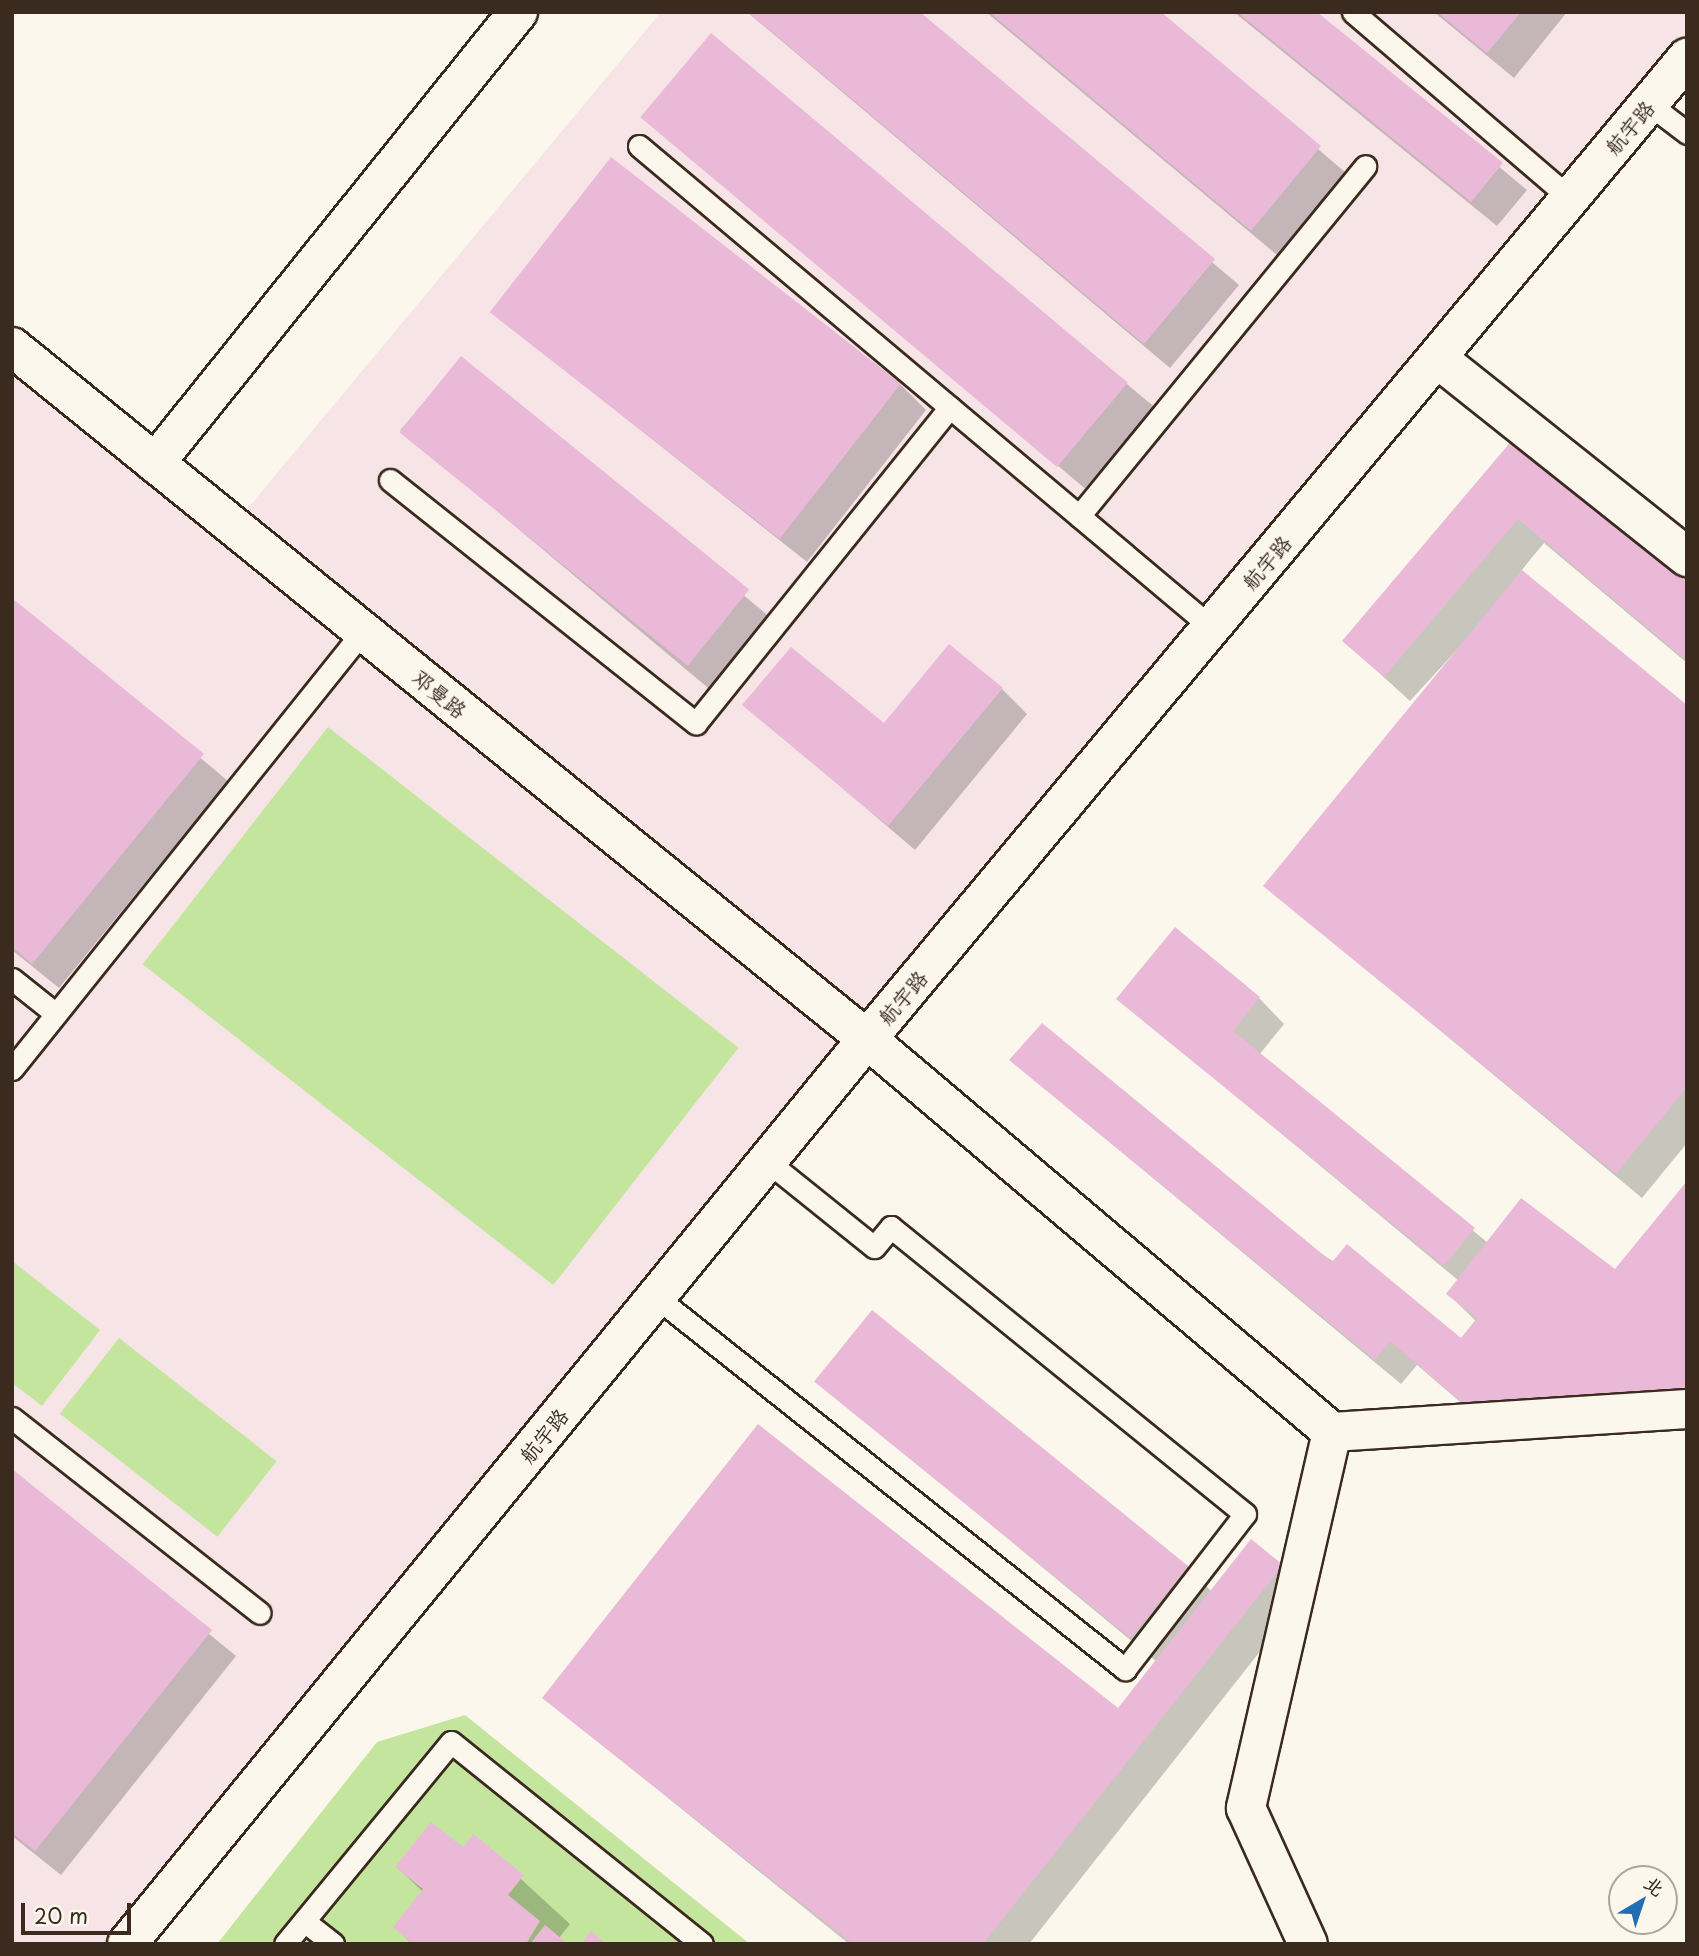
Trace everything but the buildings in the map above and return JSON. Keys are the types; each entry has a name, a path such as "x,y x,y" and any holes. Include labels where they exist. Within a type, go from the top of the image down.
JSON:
{"street":[{"path":"155,463 518,12"},
{"name":"航宇路","path":"127,1944 867,1039 1687,58"},
{"name":"邓曼路","path":"12,347 867,1039 1332,1432"},
{"path":"1437,358 1687,557"},
{"path":"1308,1944 1246,1808 1332,1432 1687,1409"}],"lane":[{"path":"1353,12 1570,198"},
{"path":"1649,104 1687,133"},
{"path":"639,146 1211,627"},
{"path":"1079,516 1365,166"},
{"path":"390,480 696,723 950,407"},
{"path":"12,1069 363,631"},
{"path":"12,979 56,1014"},
{"path":"656,1297 1125,1669 1245,1514 891,1227 874,1247 768,1161"},
{"path":"12,1418 260,1612"},
{"path":"285,1944 451,1742 702,1944"},
{"path":"304,1921 333,1944"}],"shaded area":[{"path":"661,12 1687,12 1687,58 127,1944 12,1944 12,347 233,526"}],"green space":[{"path":"328,727 739,1048 553,1285 143,964"},
{"path":"12,1261 100,1330 42,1406 12,1383"},
{"path":"119,1338 277,1461 217,1537 60,1414"},
{"path":"465,1715 750,1944 217,1944 377,1742"}]}
